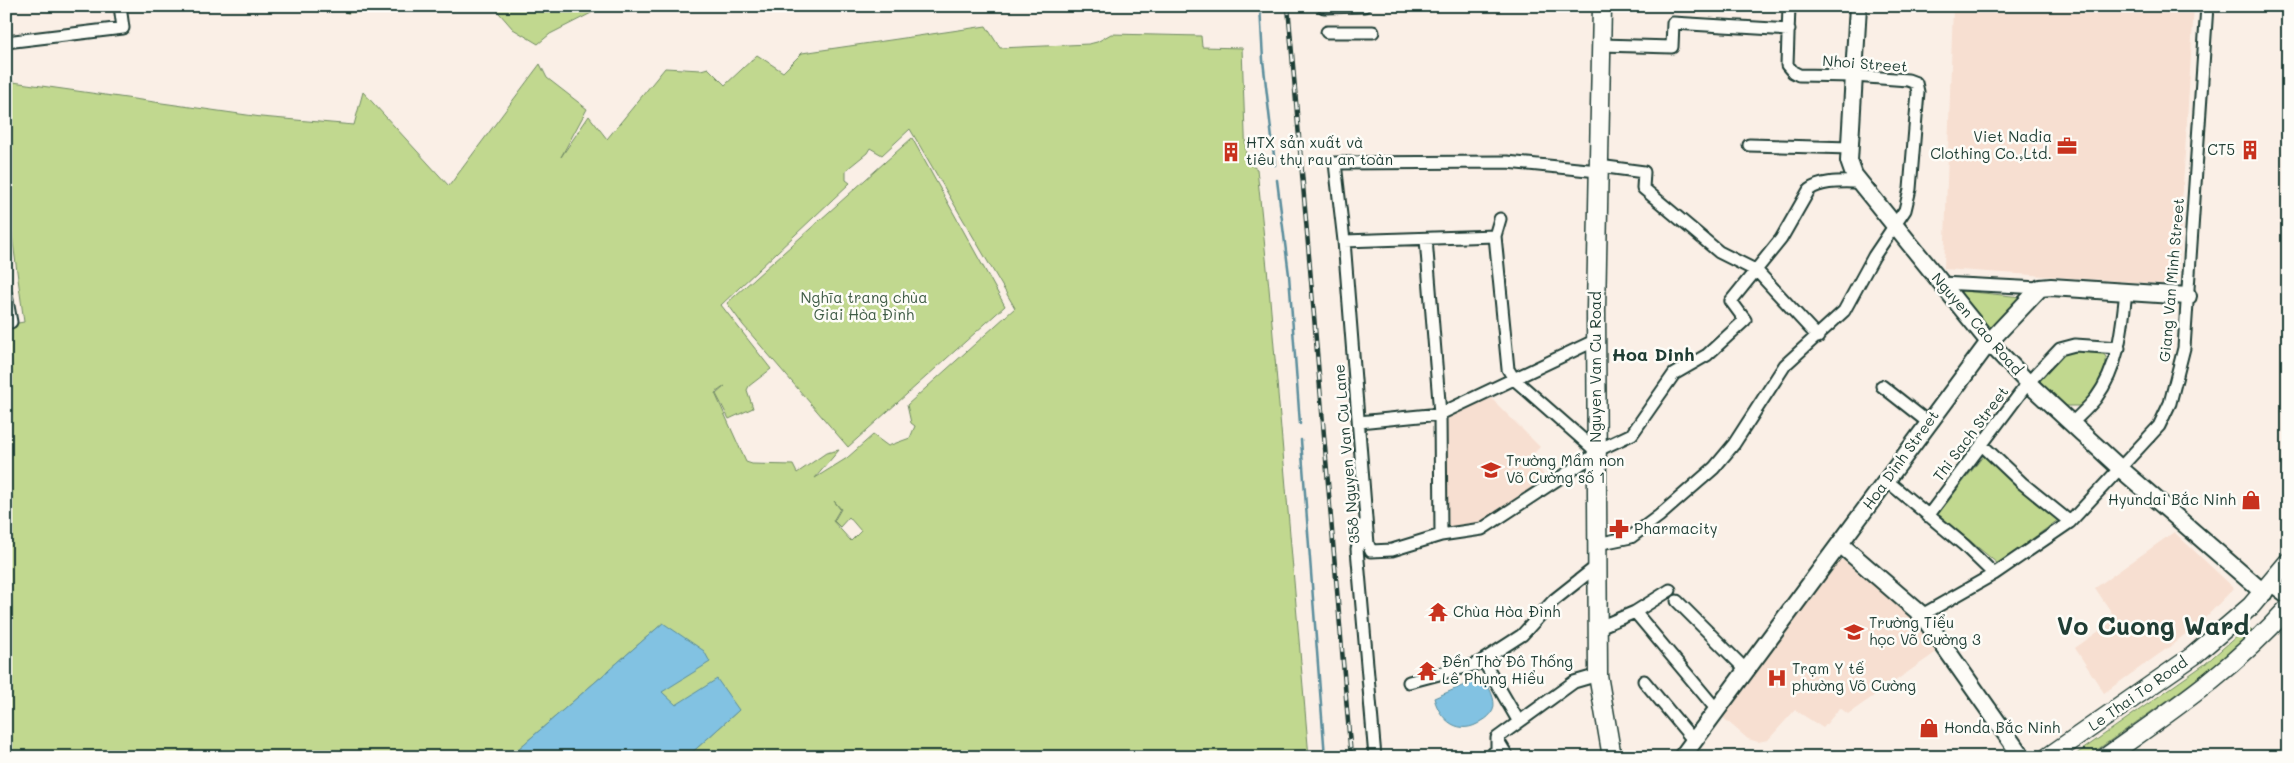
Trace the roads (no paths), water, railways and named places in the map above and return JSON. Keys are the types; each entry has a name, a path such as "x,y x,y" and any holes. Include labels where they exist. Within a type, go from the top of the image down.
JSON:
{"main road":[{"name":"Nguyen Van Cu Road","path":"1602,6 1596,340 1598,675 1612,757"},
{"name":"Le Thai To Road","path":"2048,757 2193,656 2236,620 2268,588 2288,562"},
{"path":"2106,757 2218,677 2259,640 2288,608"}],"street":[{"path":"6,42 123,28 120,6"},
{"path":"1324,7 1364,6"},
{"name":"Nhoi Street","path":"1790,6 1787,65 1792,72 1799,75 1854,76 1908,80 1914,82 1918,89 1910,194 1905,210 1894,226"},
{"name":"Nguyen Cao Road","path":"1858,6 1849,161 1859,182 1990,342 2028,383 2122,470 2268,588 2288,595"},
{"name":"Giang Van Minh Street","path":"1922,615 1994,574 2070,522 2122,470 2160,426 2166,412 2184,348 2207,6"},
{"path":"1601,45 1672,47 1673,23 1789,30"},
{"path":"1327,32 1373,32"},
{"path":"1749,145 1850,148"},
{"name":"358 Nguyen Van Cu Lane","path":"1599,168 1507,162 1335,163 1344,241 1368,544 1373,552 1392,550 1441,535 1482,529 1596,453 1632,434 1674,374 1707,355 1745,320 1732,301 1757,271"},
{"path":"1599,168 1644,172 1643,188 1651,196 1720,252 1757,271 1818,337"},
{"path":"1757,271 1781,239 1809,190 1815,185 1859,182"},
{"path":"1500,219 1495,236 1508,369 1514,380 1596,453"},
{"path":"1597,544 1631,537 1659,516 1714,468 1734,444 1778,374 1844,311 1894,226"},
{"path":"1344,241 1495,236"},
{"path":"1426,239 1440,414 1441,535"},
{"path":"1941,283 2126,291 2188,296"},
{"name":"Hoa Dinh Street","path":"1682,757 1990,342 2040,288"},
{"path":"2072,423 2096,398 2119,348 2126,291"},
{"path":"6,295 11,322"},
{"path":"1359,422 1440,414 1596,340"},
{"name":"Thi Sach Street","path":"1928,516 2028,383 2060,349 2075,345 2119,348"},
{"path":"1882,386 1929,423"},
{"path":"1982,445 2022,483 2070,522"},
{"path":"1886,480 1964,545 1994,574"},
{"path":"1366,516 1357,549 1375,757"},
{"path":"1840,544 1922,615 2022,757"},
{"path":"1409,682 1477,664 1522,635 1554,600 1597,566"},
{"path":"1598,628 1635,612 1670,590"},
{"path":"1677,601 1747,671"},
{"path":"1635,612 1718,710"},
{"path":"1483,660 1519,722"},
{"path":"1497,738 1574,682 1598,675"},
{"path":"1644,681 1694,741"},
{"path":"1492,756 1497,749 1497,738"},
{"path":"1497,738 1508,757"}],"water":[{"path":"663,623 704,651 710,662 662,692 676,705 717,679 739,710 687,757 509,757"},
{"path":"1483,677 1494,701 1493,710 1490,715 1474,726 1466,727 1459,727 1446,720 1441,714 1434,698"}],"waterway":[{"path":"1260,6 1263,60 1275,165"},
{"path":"1277,180 1289,275 1300,424"},
{"path":"1301,440 1325,757"}],"railway":[{"path":"1288,6 1351,757"}],"place":[{"name":"Viet Nadia Clothing Co.,Ltd.","path":"2067,146"},
{"name":"CT5","path":"2250,150"},
{"name":"HTX sản xuất và tiêu thụ rau an toàn","path":"1231,152"},
{"name":"Trường Mầm non Võ Cường số 1","path":"1491,470"},
{"name":"Hyundai Bắc Ninh","path":"2251,500"},
{"name":"Pharmacity","path":"1619,529"},
{"name":"Chùa Hòa Đình","path":"1438,612"},
{"name":"Trường Tiểu học Võ Cường 3","path":"1854,632"},
{"name":"Đền Thờ Đô Thống Lê Phụng Hiểu","path":"1427,671"},
{"name":"Trạm Y tế phường Võ Cường","path":"1777,678"},
{"name":"Honda Bắc Ninh","path":"1929,728"}],"district":[{"name":"Hoa Dinh","path":"1653,355"},
{"name":"Vo Cuong Ward","path":"2153,626"}],"park label":[{"name":"Nghĩa trang chùa Giai Hòa Đình","path":"864,306"}]}
